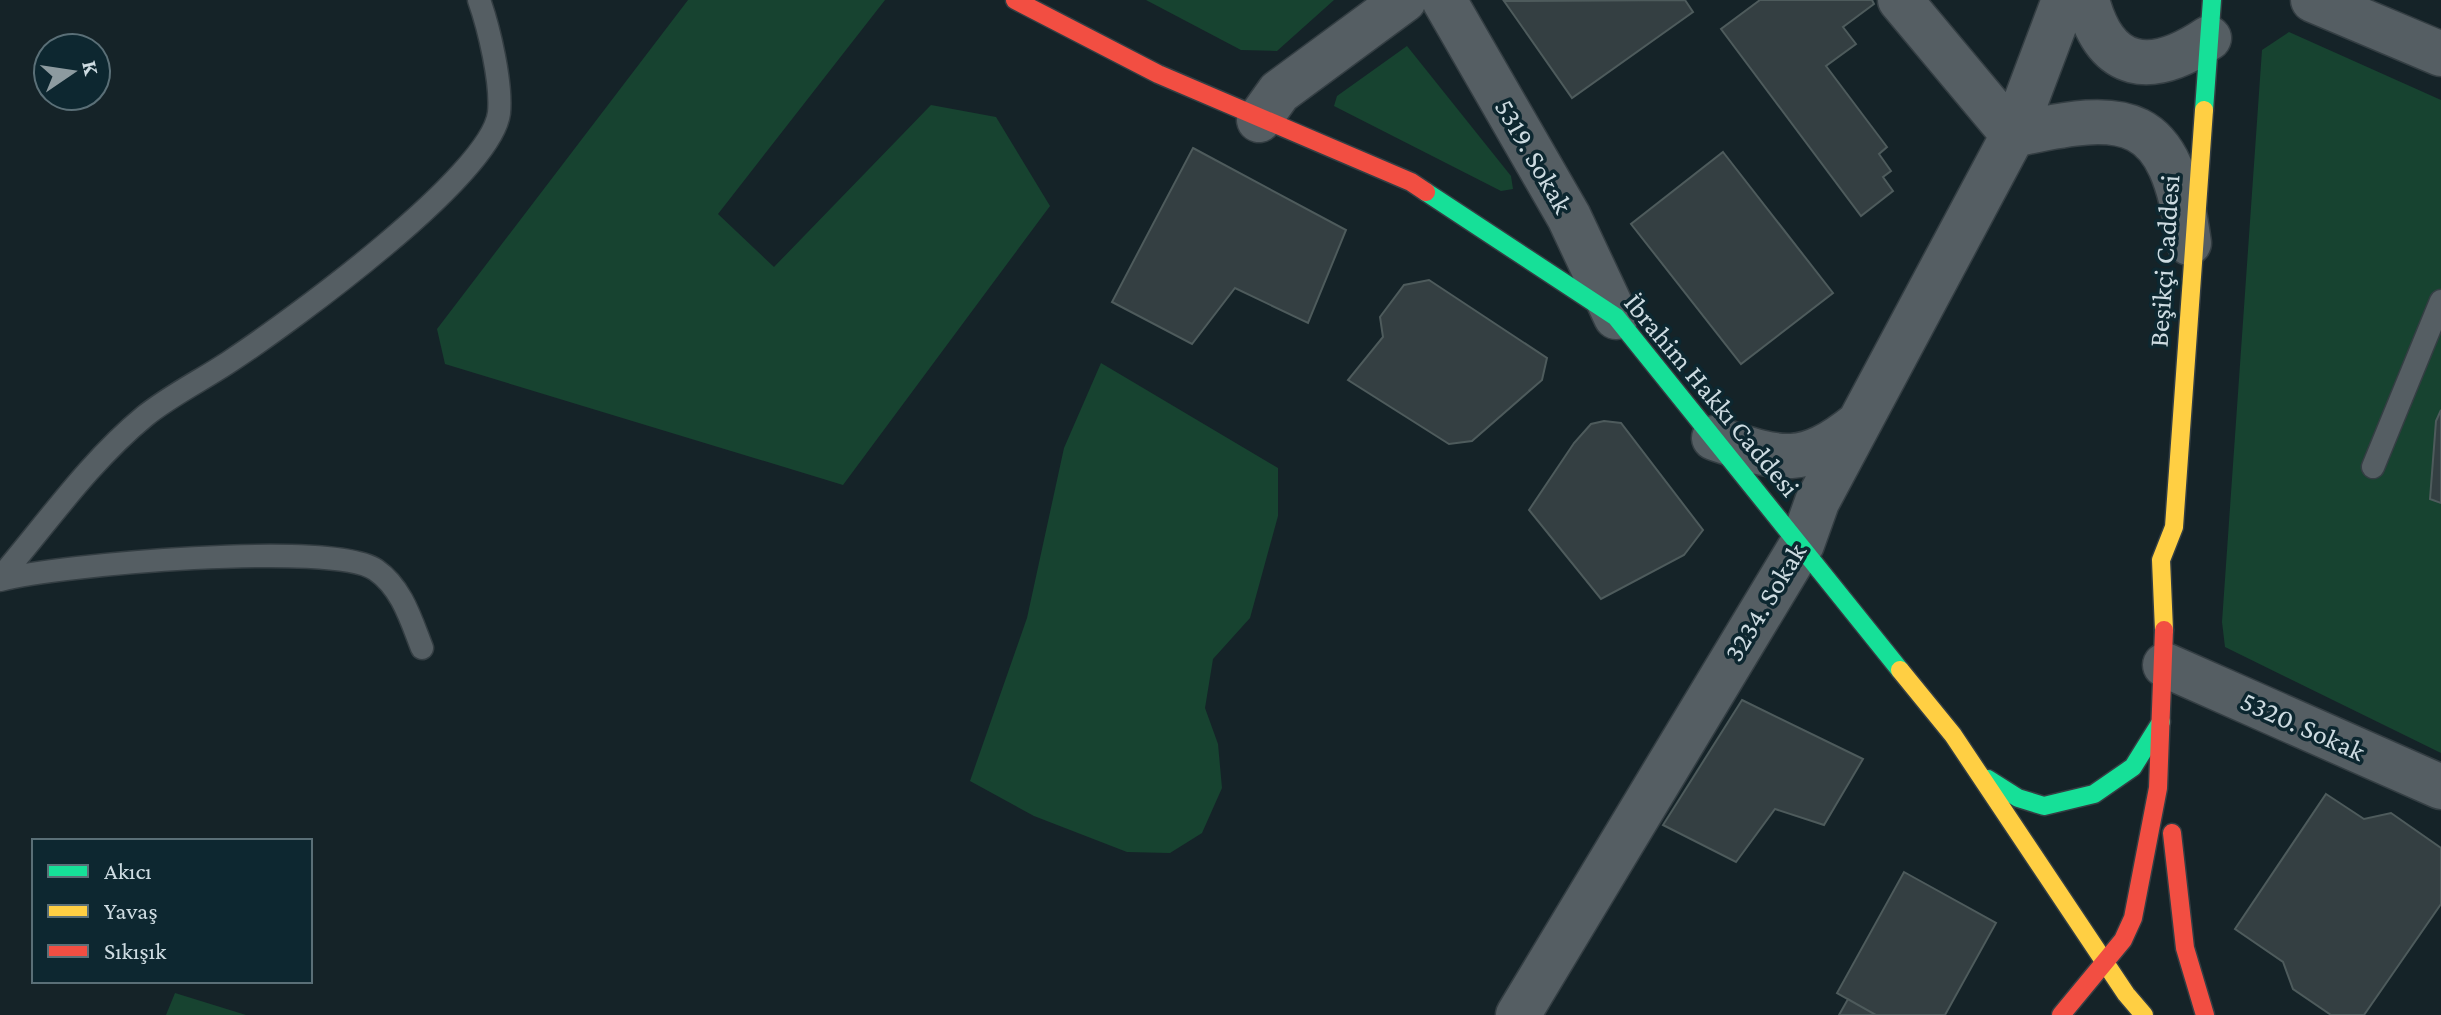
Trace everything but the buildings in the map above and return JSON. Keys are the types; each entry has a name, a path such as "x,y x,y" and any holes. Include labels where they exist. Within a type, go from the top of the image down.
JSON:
{"street":[{"name":"İbrahim Hakkı Caddesi","path":"1015,0 1158,74 1259,120 1411,182 1616,317 1802,544 1983,776 2126,994 2144,1015"},
{"path":"1259,120 1279,92 1404,0"},
{"name":"5319. Sokak","path":"1444,0 1569,217 1616,317"},
{"path":"1900,0 2013,135 2079,120 2119,121 2142,130 2164,155 2183,200 2192,262"},
{"name":"3234. Sokak","path":"1518,1015 1802,544 1817,502 2013,135 2064,0"},
{"path":"2087,0 2094,28 2112,53 2127,60 2167,60 2211,19"},
{"path":"2313,0 2441,54"},
{"name":"Beşikçi Caddesi","path":"2061,1015 2123,940 2133,918 2158,788 2162,720 2180,672 2161,560 2174,527 2211,19"},
{"path":"1714,438 1785,458 1832,445 1861,421"},
{"name":"Beşikçi Caddesi","path":"2174,527 2185,559"},
{"name":"5320. Sokak","path":"2180,672 2441,787"},
{"path":"1983,776 2018,798 2044,806 2094,794 2133,767 2162,720"},
{"path":"2158,894 2174,826 2182,943 2192,987 2205,1015"},
{"path":"2112,1015 2141,971"}],"lane":[{"path":"0,579 60,503 146,415 233,359 328,291 414,220 482,150 499,114 491,34 479,0"},
{"path":"2373,467 2441,301"},
{"path":"0,579 139,559 334,558 374,568 393,585 422,648"}],"green space":[{"path":"688,0 885,0 718,214 774,267 931,105 996,117 1050,206 843,485 445,364 437,329"},
{"path":"1146,0 1334,0 1277,51 1241,50"},
{"path":"2289,32 2441,100 2441,753 2225,647 2222,622 2262,50"},
{"path":"1407,46 1511,176 1513,189 1501,191 1334,106 1337,96"},
{"path":"1101,363 1278,468 1278,516 1250,618 1213,659 1205,708 1218,744 1222,788 1202,833 1170,853 1127,852 1034,816 970,781 1027,618 1064,448"},
{"path":"175,993 246,1015 166,1015"}],"traffic: fast":[{"path":"2204,110 2212,0"},
{"path":"1426,192 1616,317 1900,670"},
{"path":"1988,779 2018,798 2044,806 2094,794 2133,767 2161,722"}],"traffic: slow":[{"path":"2164,630 2161,560 2174,527 2204,110"},
{"path":"1900,670 1953,735 2126,994 2144,1015"}],"traffic: jam":[{"path":"1015,0 1158,74 1411,182 1426,192"},
{"path":"2061,1015 2123,940 2133,918 2158,788 2164,630"},
{"path":"2172,833 2185,948 2205,1015"}]}
